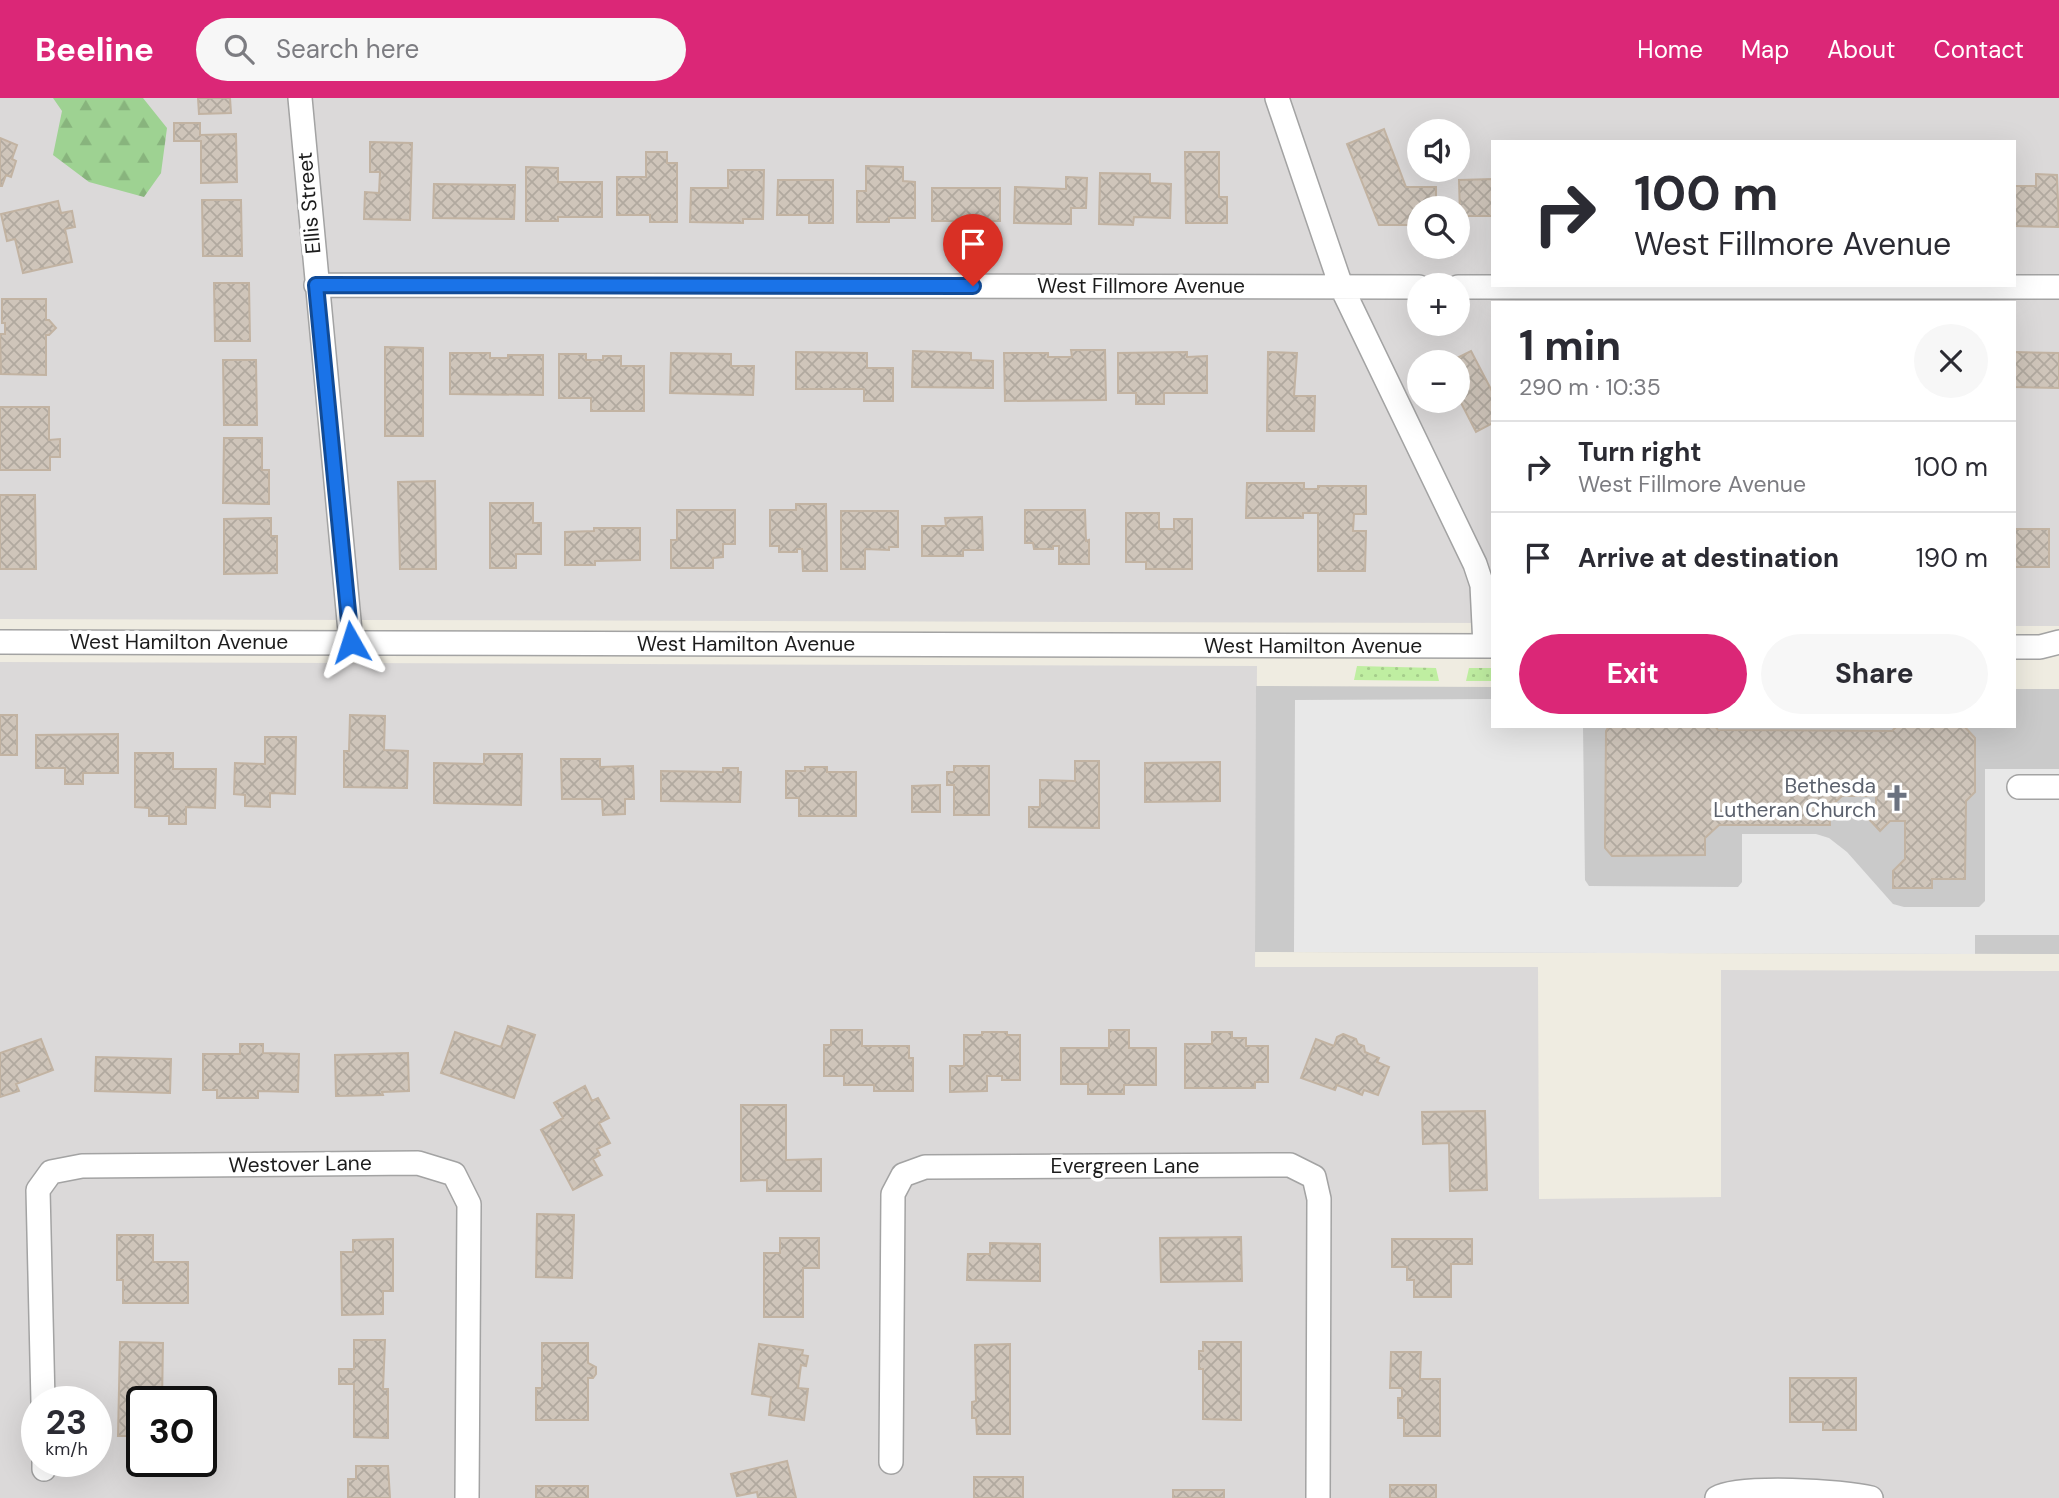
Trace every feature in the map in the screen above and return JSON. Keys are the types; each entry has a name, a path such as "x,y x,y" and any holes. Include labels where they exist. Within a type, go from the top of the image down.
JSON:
{"street":[{"name":"Ellis Street","path":"300,98 351,642"},
{"path":"1277,98 1340,286 1475,564 1482,585 1489,646"},
{"name":"West Fillmore Avenue","path":"316,285 1407,286"},
{"path":"1470,287 2059,287"},
{"name":"West Hamilton Avenue","path":"0,642 1489,646"},
{"path":"2016,647 2053,648"},
{"path":"2019,787 2059,787"},
{"name":"Westover Lane","path":"43,1386 38,1190 51,1172 82,1167 418,1163 454,1174 469,1204 467,1498"},
{"name":"Evergreen Lane","path":"891,1462 892,1194 903,1175 925,1167 1290,1165 1314,1177 1319,1199 1318,1498"},
{"path":"1717,1498 1740,1491 1851,1493 1871,1498"}],"shaded area":[{"path":"0,98 2059,98 2059,626 2016,626 2016,301 1491,301 1491,623 0,619"},
{"path":"0,662 1257,666 1255,967 1538,967 1539,1199 1721,1197 1721,970 2059,971 2059,1498 0,1498"},
{"name":"Bethesda Lutheran Church","path":"1256,686 1491,687 1491,728 2016,728 2016,689 2059,689 2059,954 1255,952"},
{"path":"1491,699 1491,728 1583,728 1585,880 1589,886 1738,887 1742,882 1742,834 1816,834 1829,838 1847,852 1893,904 1904,907 1979,907 1985,901 1985,769 2059,769 2059,935 1975,935 1975,954 1294,952 1295,700"}],"green space":[{"path":"53,98 143,98 167,128 161,173 144,197 89,182 53,155 62,111"},
{"path":"1357,666 1436,668 1439,681 1354,680"},
{"path":"1469,668 1491,668 1491,681 1466,681"}],"building":[{"path":"198,98 230,98 231,113 199,114"},
{"path":"174,123 200,123 200,135 236,134 237,182 201,183 201,141 174,141"},
{"path":"1384,129 1406,187 1436,187 1436,196 1407,196 1407,225 1379,225 1347,144"},
{"path":"0,138 17,145 12,159 16,161 11,177 6,175 2,186 0,186"},
{"path":"370,142 412,143 410,220 364,219 365,192 379,193 380,172 370,172"},
{"path":"646,152 667,152 667,163 677,163 677,222 650,222 650,215 617,215 617,177 646,177"},
{"path":"1185,152 1219,152 1219,197 1227,197 1227,223 1186,223"},
{"path":"866,166 903,167 903,181 915,182 915,218 889,218 889,222 857,222 857,191 866,191"},
{"path":"526,167 558,168 558,182 602,182 602,217 558,217 558,221 526,221"},
{"path":"728,170 764,170 763,219 743,219 743,223 690,222 691,188 728,188"},
{"path":"1100,173 1150,174 1150,183 1171,184 1170,218 1134,217 1133,225 1099,224"},
{"path":"2036,174 2057,175 2059,227 2016,226 2016,186 2036,186"},
{"path":"1066,177 1087,178 1086,208 1071,208 1071,224 1014,223 1015,187 1066,189"},
{"path":"1491,179 1491,216 1470,216 1470,196 1459,196 1459,182"},
{"path":"778,180 833,180 833,223 809,223 809,215 777,215"},
{"path":"434,184 515,185 514,219 433,218"},
{"path":"932,188 1000,188 1000,221 932,221"},
{"path":"202,200 241,200 242,256 203,256"},
{"path":"58,201 61,213 72,211 75,227 65,229 72,262 23,273 15,239 7,241 1,214"},
{"path":"214,283 249,283 250,341 215,341"},
{"path":"2,299 46,299 46,320 56,328 46,335 46,375 1,374 0,334 5,334"},
{"path":"385,347 423,348 423,436 385,436"},
{"path":"1071,350 1105,350 1106,400 1005,401 1004,353 1048,353 1048,357 1072,357"},
{"path":"913,351 971,353 971,360 993,361 993,388 912,387"},
{"path":"1471,351 1491,389 1491,424 1476,432 1466,413 1470,413"},
{"path":"796,352 867,353 867,368 893,368 893,401 864,401 864,389 796,389"},
{"path":"1187,352 1187,357 1207,356 1207,393 1164,393 1164,404 1136,404 1136,393 1118,393 1118,353"},
{"path":"1268,352 1297,353 1294,396 1315,396 1314,431 1267,431"},
{"path":"2016,352 2059,353 2059,388 2016,387"},
{"path":"450,353 490,353 490,358 543,355 543,395 450,394"},
{"path":"671,353 731,354 731,366 754,366 753,395 670,393"},
{"path":"559,354 586,354 586,360 621,356 621,366 644,366 644,411 591,411 591,398 559,398"},
{"path":"223,360 256,360 257,425 224,425"},
{"path":"0,407 49,407 49,440 60,439 60,457 50,457 50,470 0,470"},
{"path":"224,438 262,438 262,470 269,470 269,504 223,503"},
{"path":"435,481 436,569 400,569 398,482"},
{"path":"1247,483 1304,483 1304,489 1318,489 1318,486 1366,486 1366,514 1354,514 1353,531 1366,531 1365,571 1318,571 1318,513 1303,513 1303,518 1246,518"},
{"path":"0,495 35,495 36,569 0,569"},
{"path":"490,503 533,503 533,523 541,523 541,554 516,554 516,568 490,568"},
{"path":"796,504 826,504 827,571 803,571 802,549 797,549 797,552 779,552 779,546 770,546 770,510 796,510"},
{"path":"677,510 735,510 735,544 723,544 723,557 713,558 713,568 671,568 671,540 677,540"},
{"path":"1025,510 1085,510 1089,564 1059,564 1059,546 1053,546 1053,549 1034,549 1033,543 1025,543"},
{"path":"841,511 898,511 898,547 889,547 889,550 865,549 865,569 841,569"},
{"path":"1126,513 1159,513 1159,529 1174,529 1174,519 1192,519 1192,569 1146,569 1146,562 1126,562"},
{"path":"982,517 983,550 963,550 963,556 922,556 922,526 946,526 945,518"},
{"path":"271,518 271,536 277,536 277,573 224,574 224,519"},
{"path":"594,528 640,528 640,560 565,565 565,532 594,531"},
{"path":"2016,529 2049,529 2049,567 2016,567"},
{"path":"0,715 17,715 17,755 0,755"},
{"path":"350,715 385,716 384,750 408,751 407,788 344,787 344,751 349,751"},
{"name":"Bethesda Lutheran Church","path":"1608,728 1892,731 1895,728 1966,728 1975,738 1975,792 1966,801 1965,879 1932,879 1932,888 1893,888 1893,871 1905,859 1905,821 1890,821 1880,831 1866,816 1876,806 1876,796 1842,796 1829,808 1830,825 1719,825 1705,838 1705,855 1612,856 1605,848"},
{"path":"118,734 118,773 83,773 83,784 65,784 65,768 36,768 36,735"},
{"path":"265,737 296,737 295,794 270,793 270,807 245,806 245,795 234,794 235,763 265,764"},
{"path":"135,753 173,753 173,769 216,769 215,808 186,807 186,824 169,824 169,816 149,816 149,808 135,807"},
{"path":"484,754 522,754 521,805 434,803 434,763 484,764"},
{"path":"561,759 600,759 600,767 633,766 634,799 625,799 625,814 603,815 602,799 562,799"},
{"path":"1075,761 1099,761 1099,828 1029,827 1029,807 1040,807 1040,780 1075,781"},
{"path":"1220,762 1220,801 1145,802 1145,763"},
{"path":"954,766 989,766 989,815 954,815 954,785 947,785 947,772 954,772"},
{"path":"805,767 827,767 827,772 856,772 856,816 799,816 799,798 786,798 786,771 805,771"},
{"path":"723,768 738,768 738,772 741,772 740,802 661,801 661,771 723,772"},
{"path":"940,785 940,812 912,812 912,786"},
{"path":"508,1026 535,1035 514,1098 441,1073 455,1032 501,1047"},
{"path":"831,1030 862,1030 862,1046 909,1046 909,1058 913,1058 913,1091 874,1091 874,1085 844,1085 844,1076 824,1076 824,1045 831,1045"},
{"path":"1109,1030 1129,1030 1129,1048 1156,1048 1156,1085 1124,1085 1124,1094 1088,1094 1088,1084 1061,1084 1061,1048 1109,1048"},
{"path":"982,1032 1020,1035 1020,1080 1002,1080 1002,1076 987,1076 987,1091 950,1092 950,1066 964,1066 964,1035 982,1035"},
{"path":"1212,1032 1232,1032 1232,1038 1246,1038 1246,1046 1268,1046 1268,1082 1255,1082 1255,1088 1185,1088 1185,1044 1212,1044"},
{"path":"1343,1034 1356,1039 1358,1044 1364,1046 1365,1052 1379,1058 1377,1062 1389,1067 1378,1095 1364,1090 1362,1095 1337,1085 1335,1090 1301,1078 1316,1039 1334,1046 1337,1037"},
{"path":"41,1039 53,1070 16,1084 19,1091 0,1097 0,1053"},
{"path":"240,1044 263,1044 263,1053 299,1054 298,1092 258,1091 258,1098 217,1098 217,1090 203,1090 203,1054 240,1054"},
{"path":"408,1053 409,1091 382,1092 383,1095 336,1096 335,1055"},
{"path":"96,1057 171,1059 170,1093 95,1091"},
{"path":"585,1086 592,1101 598,1098 609,1118 599,1123 610,1143 597,1149 600,1155 593,1159 602,1175 573,1190 541,1130 563,1118 554,1103"},
{"path":"741,1105 786,1105 786,1160 821,1159 821,1191 767,1191 767,1180 741,1181"},
{"path":"1485,1111 1487,1190 1450,1191 1449,1143 1423,1144 1422,1112"},
{"path":"537,1214 574,1215 572,1278 536,1277"},
{"path":"117,1235 153,1235 153,1262 188,1262 188,1303 123,1303 123,1280 117,1280"},
{"path":"1241,1237 1242,1281 1161,1282 1160,1238"},
{"path":"780,1238 819,1238 819,1268 803,1268 803,1317 764,1317 764,1253 780,1253"},
{"path":"393,1239 393,1291 383,1291 383,1314 342,1315 341,1252 353,1252 353,1240"},
{"path":"1392,1239 1472,1239 1472,1264 1451,1264 1451,1297 1414,1297 1414,1280 1407,1280 1407,1267 1392,1267"},
{"path":"990,1243 1040,1244 1040,1281 967,1280 968,1254 990,1254"},
{"path":"354,1340 385,1340 383,1389 388,1389 388,1438 354,1437 354,1384 339,1384 339,1369 354,1369"},
{"path":"120,1342 163,1343 162,1386 126,1386 126,1436 118,1436"},
{"path":"1203,1342 1241,1342 1241,1420 1203,1419 1203,1369 1199,1369 1199,1351 1203,1351"},
{"path":"542,1343 588,1343 588,1363 596,1367 596,1374 593,1378 588,1378 588,1420 536,1420 536,1388 542,1388"},
{"path":"759,1344 803,1350 802,1355 808,1356 806,1366 801,1365 798,1388 808,1389 804,1420 769,1415 771,1397 752,1394"},
{"path":"1010,1344 1010,1434 977,1434 976,1418 972,1418 972,1402 976,1401 975,1345"},
{"path":"1391,1352 1421,1352 1420,1379 1440,1379 1440,1436 1404,1436 1404,1418 1398,1418 1398,1398 1402,1398 1402,1388 1390,1388"},
{"path":"1790,1378 1856,1378 1856,1430 1823,1430 1823,1422 1790,1422"},
{"path":"787,1461 796,1498 758,1498 757,1492 737,1496 731,1474"},
{"path":"356,1466 388,1466 390,1498 348,1498 348,1479 356,1479"},
{"path":"974,1477 1023,1477 1023,1498 974,1498"},
{"path":"1390,1485 1436,1485 1436,1498 1390,1498"},
{"path":"536,1486 588,1486 588,1498 536,1498"},
{"path":"1173,1490 1224,1490 1224,1498 1173,1498"}],"place":[{"name":"Bethesda Lutheran Church","path":"1897,798"}],"route":[{"path":"351,642 316,285 973,286"}]}
